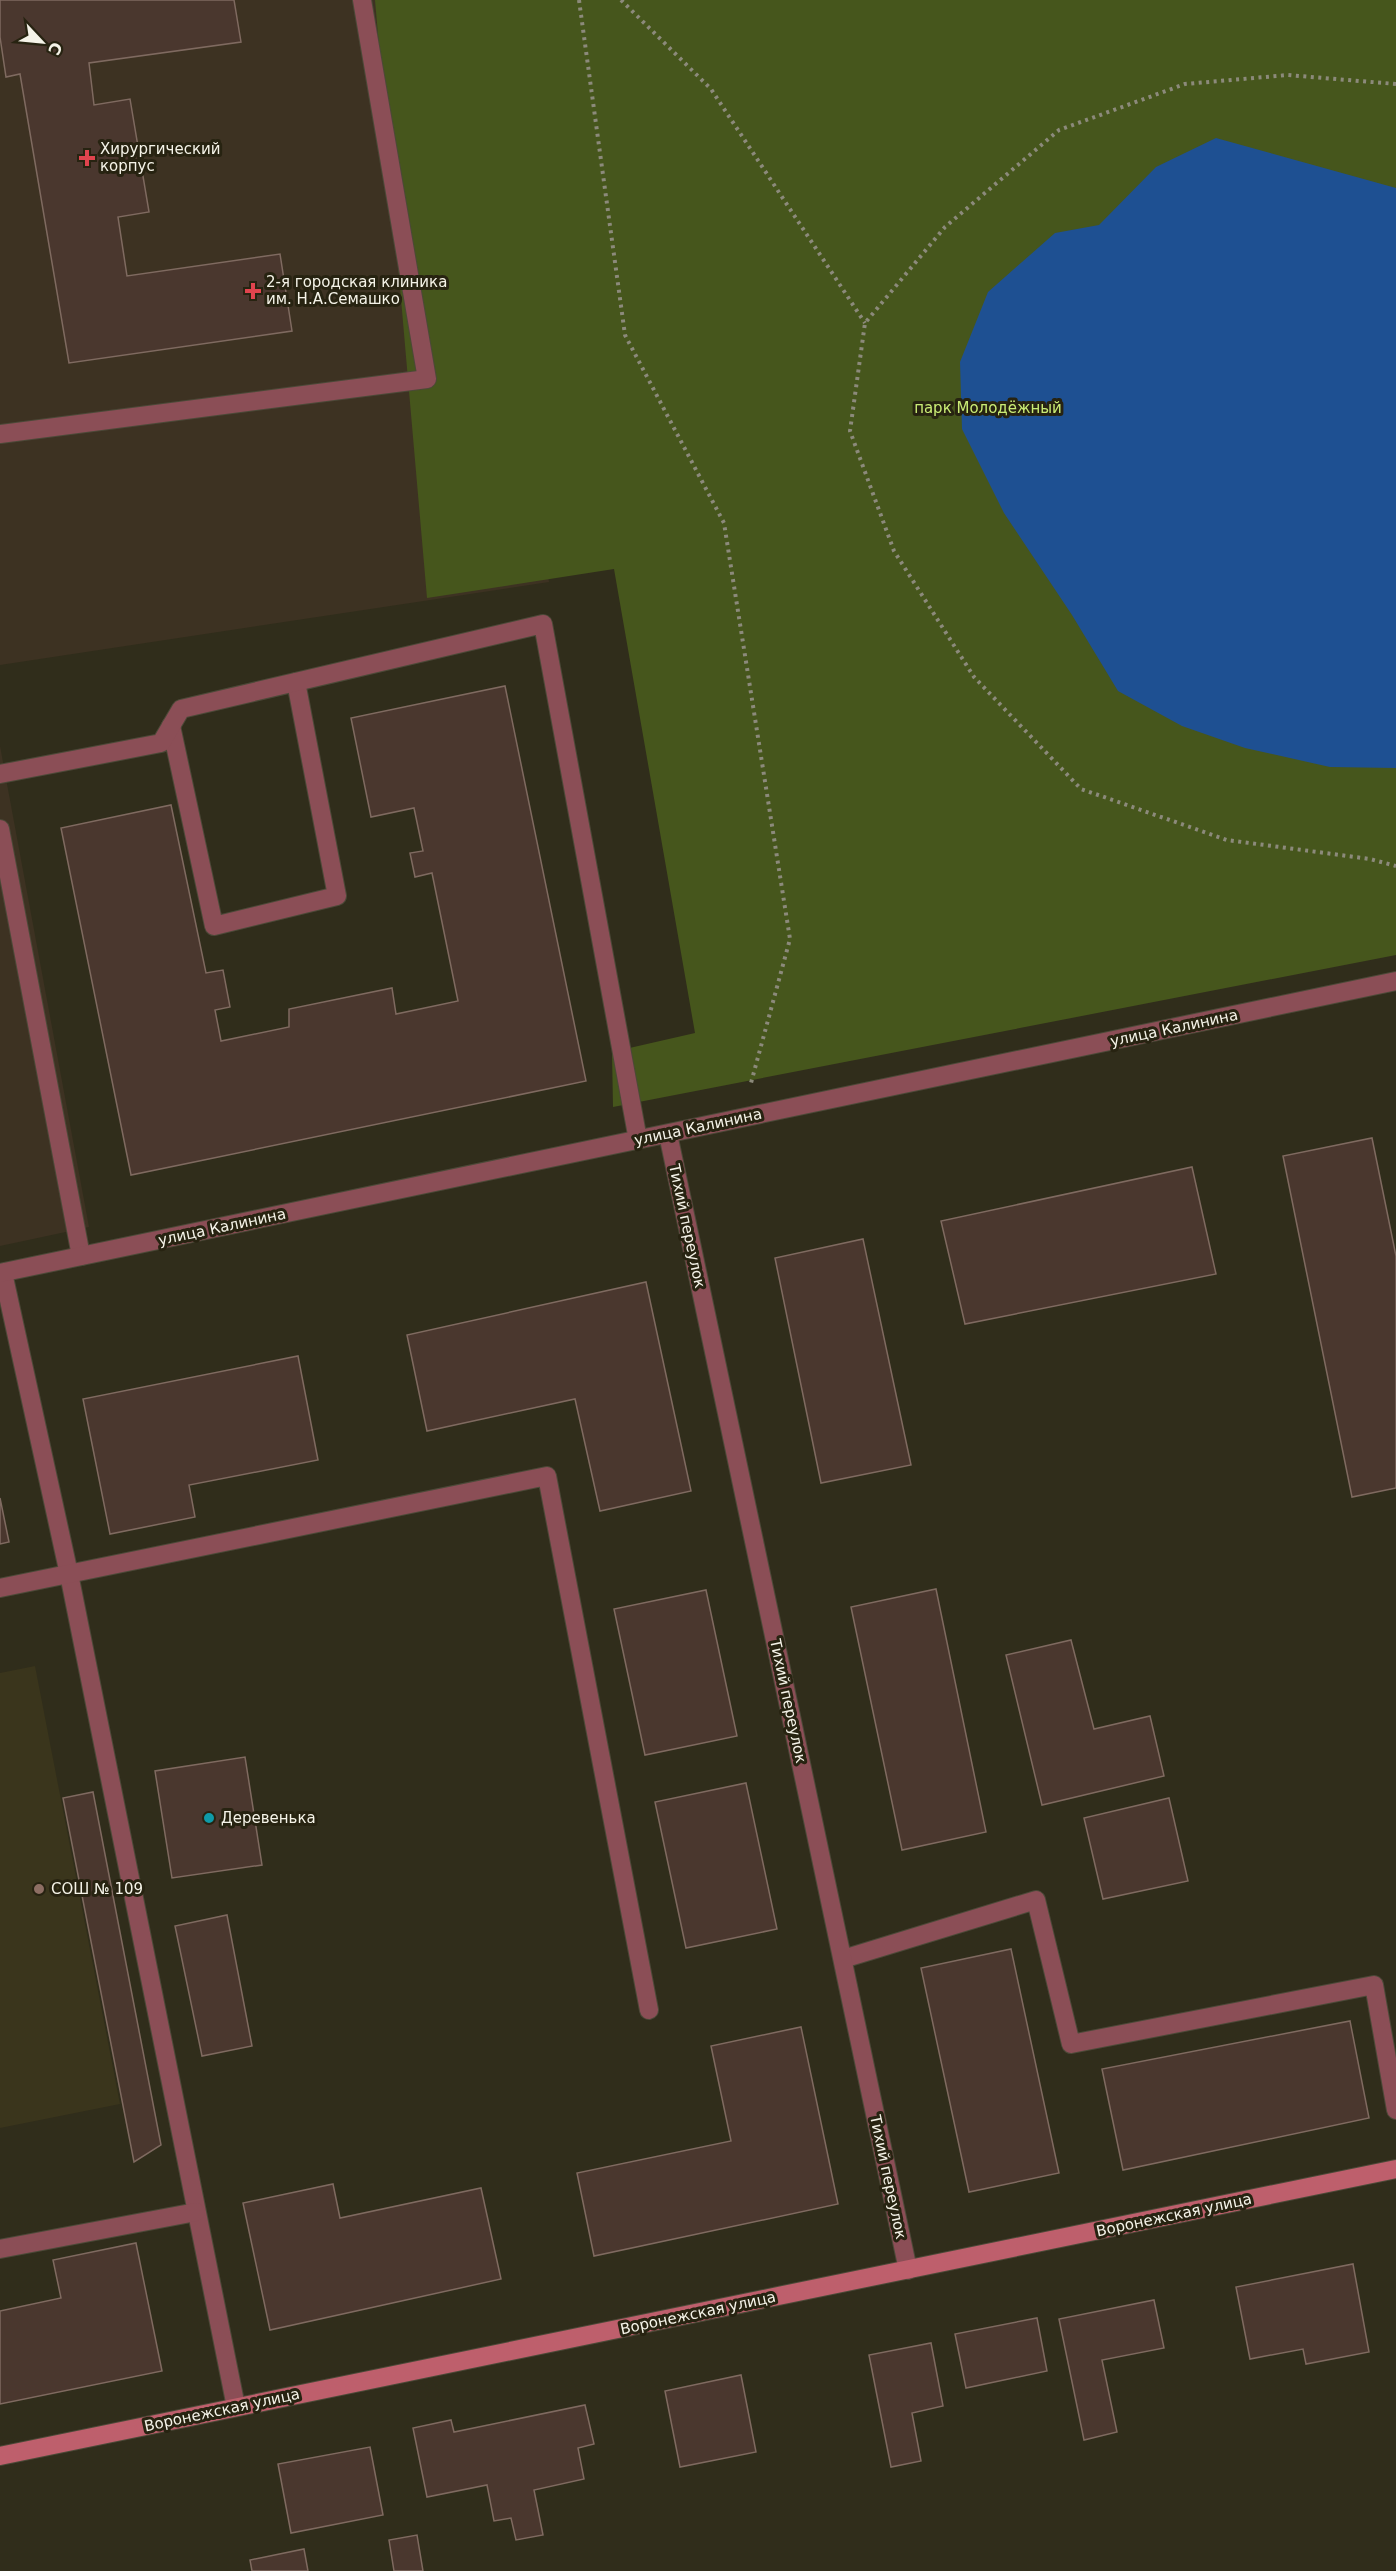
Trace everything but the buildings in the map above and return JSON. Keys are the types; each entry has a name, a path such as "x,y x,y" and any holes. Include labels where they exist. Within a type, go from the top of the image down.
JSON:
{"street":[{"path":"0,434 427,379 362,0"},
{"path":"0,774 161,743 180,709 543,624 638,1140"},
{"path":"171,726 214,926 337,896 296,682"},
{"path":"0,829 81,1256"},
{"name":"улица Калинина","path":"2,1273 1396,981"},
{"name":"Тихий переулок","path":"668,1134 908,2270"},
{"path":"2,1273 69,1574 236,2408"},
{"path":"0,1588 548,1476 649,2010"},
{"path":"843,1959 1036,1900 1071,2044 1374,1985 1396,2110"},
{"name":"Воронежская улица","path":"0,2456 1396,2169"},
{"path":"0,2249 196,2212"}],"path":[{"path":"579,0 625,335 724,523 790,939 742,1118"},
{"path":"621,0 711,89 865,323"},
{"path":"1396,84 1288,75 1185,84 1059,130 945,227 865,323 850,431 894,550 974,677 1081,789 1227,840 1370,859 1396,866"}],"shaded area":[{"name":"2-я городская клиника им. Н.А.Семашко","path":"0,0 463,0 549,582 0,665"},
{"path":"0,746 89,1227 0,1246"},
{"name":"СОШ № 109","path":"35,1666 120,2104 0,2128 0,1673"}],"green space":[{"name":"парк Молодёжный","path":"375,0 1396,0 1396,955 613,1107 612,1052 695,1033 614,569 427,598"}],"water":[{"path":"1216,138 1396,188 1396,768 1330,767 1245,748 1182,726 1118,691 1072,615 1004,513 962,429 960,362 988,292 1055,233 1099,225 1156,167"}],"place":[{"name":"Хирургический корпус","path":"87,158"},
{"name":"2-я городская клиника им. Н.А.Семашко","path":"253,291"},
{"name":"Деревенька","path":"209,1818"},
{"name":"СОШ № 109","path":"39,1889"}]}
